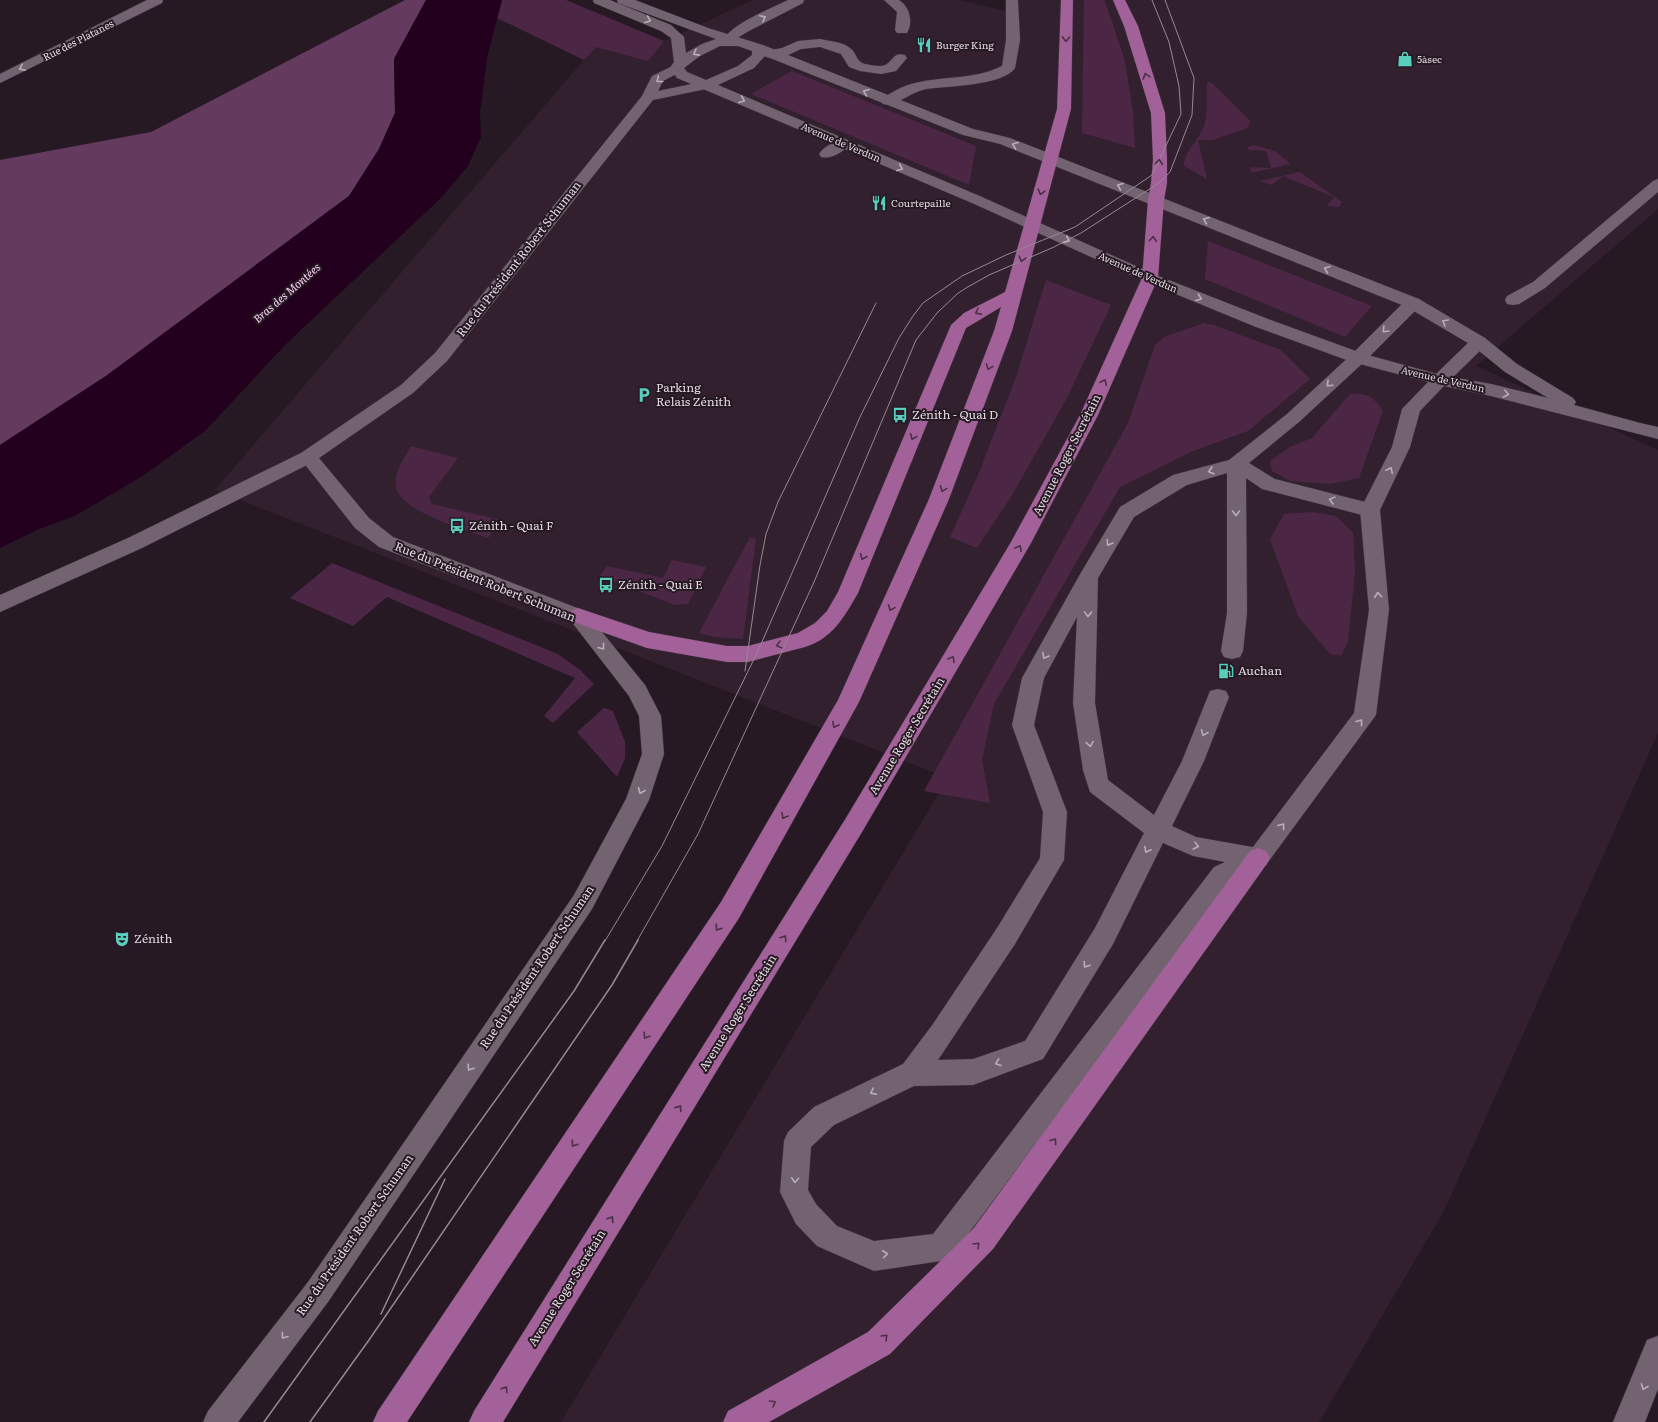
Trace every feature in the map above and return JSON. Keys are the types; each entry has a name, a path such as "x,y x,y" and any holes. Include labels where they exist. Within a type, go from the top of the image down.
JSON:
{"main road":[{"path":"389,1422 730,910 848,702 939,499 1003,331 1064,109 1067,0"},
{"name":"Avenue Roger Secrétain","path":"485,1422 854,825 1022,543 1089,415 1150,278 1156,200 1159,183 1158,162 1160,160 1158,113 1131,26 1120,0"},
{"path":"578,616 647,640 727,654 748,654 805,638 822,628 834,616 848,593 959,325 970,317 1013,294"},
{"path":"739,1422 879,1342 983,1239 1258,858"}],"street":[{"name":"Rue des Platanes","path":"0,79 157,0"},
{"path":"599,0 666,28 676,37 679,65"},
{"name":"Avenue de Verdun","path":"623,0 703,31 771,54 968,132 1005,141 1413,303 1479,342 1511,368 1586,413"},
{"path":"735,41 733,35 742,29 798,0"},
{"path":"890,0 898,5 904,12 902,30"},
{"path":"888,101 914,87 985,78 998,74 1008,68 1013,40 1012,0"},
{"name":"Avenue de Verdun","path":"735,41 715,43 679,65 682,75 1032,224 1150,278 1262,323 1358,358 1440,380 1491,390 1586,413 1638,429 1658,433"},
{"path":"771,54 786,52 798,45 820,43 834,46 846,51 854,64 860,67 881,70 891,68 900,58"},
{"path":"648,97 706,85 724,78 752,63 758,58 760,54 758,48 755,48"},
{"name":"Rue du Président Robert Schuman","path":"220,1422 318,1292 583,902 637,800 653,754 650,716 637,691 578,616 386,542 362,523 308,457 407,389 441,357 648,97 657,79 679,65"},
{"path":"826,154 843,143"},
{"path":"1513,300 1539,285 1658,184"},
{"path":"912,1073 942,1033 1002,942 1052,860 1055,812 1023,725 1033,678 1089,576 1127,512 1180,480 1236,464 1293,418 1358,358 1413,303"},
{"path":"1218,697 1193,761 1104,936 1034,1050 973,1072 912,1073 824,1116 798,1141 794,1192 806,1214 827,1236 874,1256 942,1247 1223,874 1258,858 1365,715 1380,610 1370,510 1401,447 1411,409 1479,342"},
{"path":"0,604 135,543 308,457"},
{"path":"1236,464 1269,484 1370,510"},
{"path":"1232,651 1237,613 1236,464"},
{"path":"1089,576 1084,703 1094,770 1098,785 1157,830 1192,846 1258,858"},
{"path":"1629,1422 1658,1351"}],"shaded area":[{"path":"405,0 426,0 394,59 395,113 379,149 349,196 106,376 0,445 0,160 151,132"},
{"path":"502,0 566,0 664,41 648,61 596,47 584,60 497,18"},
{"path":"753,0 959,0 1005,11 1007,0 1658,0 1658,209 1476,366 1658,450 1658,733 1443,1213 1319,1422 561,1422 948,778 215,490 595,47 651,47"},
{"path":"1084,0 1104,0 1107,7 1125,61 1133,113 1135,148 1082,133"},
{"path":"792,71 976,146 969,185 751,94"},
{"path":"1207,82 1212,83 1250,121 1248,128 1213,140 1198,140 1207,179 1184,166 1187,155 1205,123"},
{"path":"1253,145 1275,151 1291,164 1251,173 1250,167 1271,168 1266,151 1248,150 1248,147"},
{"path":"1300,172 1342,202 1339,207 1327,206 1334,197 1283,176 1272,185 1260,181"},
{"path":"1208,241 1372,306 1345,337 1205,279"},
{"path":"1046,280 1111,305 1067,398 1011,497 977,548 950,537 978,475 1016,377"},
{"path":"1204,323 1214,325 1281,350 1310,379 1248,431 1193,451 1120,487 994,704 982,760 990,803 924,791 1128,423 1155,345 1164,337"},
{"path":"1350,394 1361,394 1370,397 1377,402 1383,411 1359,478 1330,484 1290,481 1272,471 1270,461 1290,447 1312,438"},
{"path":"411,446 458,458 429,497 432,504 501,520 488,538 434,518 408,504 400,495 396,486 398,470"},
{"path":"1312,512 1336,516 1353,533 1355,572 1348,641 1341,656 1330,654 1298,616 1270,539 1284,514"},
{"path":"750,537 756,539 743,639 715,637 699,633"},
{"path":"672,560 706,567 688,604 675,605 600,576 607,566 663,578"},
{"path":"332,563 558,654 580,670 594,684 553,723 544,716 575,678 387,597 353,626 290,598"},
{"path":"604,708 613,711 625,742 625,758 617,777 577,732"}],"water":[{"name":"Bras des Montées","path":"426,0 502,0 487,58 480,112 481,137 468,166 442,197 286,344 205,431 144,475 75,516 39,529 0,548 0,445 106,376 349,196 379,149 395,113 394,59"}],"tram line":[{"path":"605,941 662,846 758,651 860,417 899,338 913,316 923,303 962,276 1006,255 1075,227 1152,175 1181,114 1179,86 1169,42 1152,0"},
{"path":"637,941 698,834 814,582 916,340 937,313 957,294 966,288 989,275 1054,247 1081,233 1159,183 1170,172 1192,115 1194,78 1165,0"},
{"path":"745,671 760,565 766,534 778,502 876,303"},
{"path":"264,1422 574,991 605,940"},
{"path":"310,1422 369,1340 612,985 638,940"},
{"path":"381,1314 445,1179"}],"place":[{"name":"Burger King","path":"924,45"},
{"name":"5àsec","path":"1405,59"},
{"name":"Courtepaille","path":"879,203"},
{"name":"Parking Relais Zénith","path":"644,395"},
{"name":"Zénith - Quai D","path":"900,415"},
{"name":"Zénith - Quai F","path":"457,526"},
{"name":"Zénith - Quai E","path":"606,585"},
{"name":"Auchan","path":"1226,671"},
{"name":"Zénith","path":"122,939"}]}
